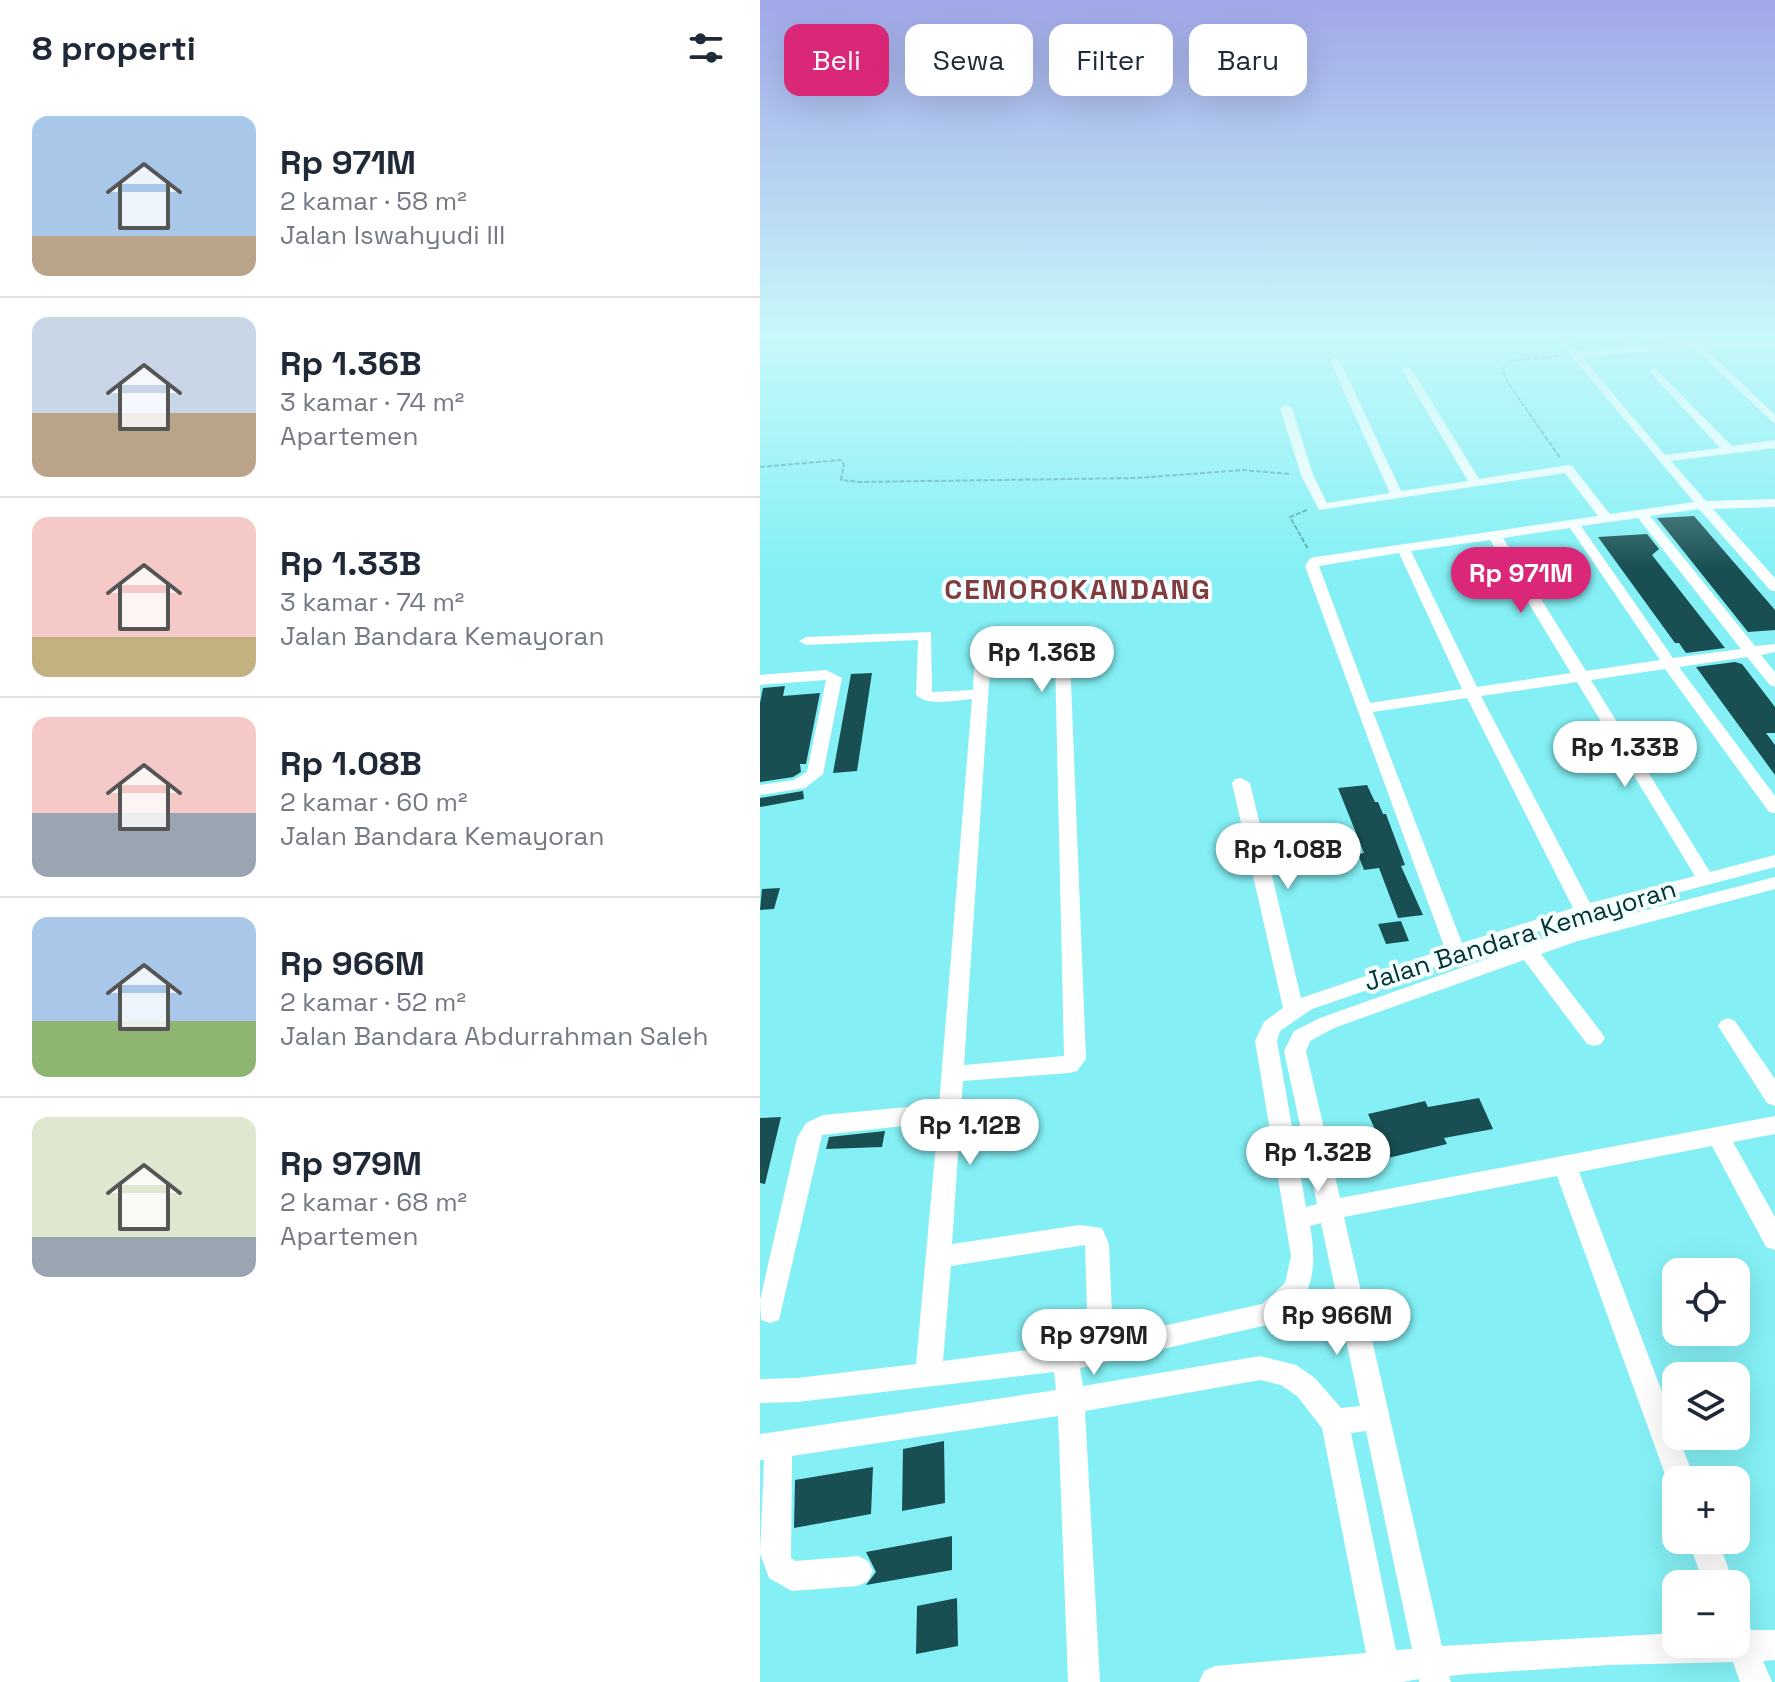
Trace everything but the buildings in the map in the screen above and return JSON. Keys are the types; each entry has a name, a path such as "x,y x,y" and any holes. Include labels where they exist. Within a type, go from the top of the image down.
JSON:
{"street":[{"path":"1287,411 1307,475 1323,507 1568,469 1605,517"},
{"path":"1358,411 1397,495"},
{"path":"1432,411 1476,484"},
{"path":"1623,411 1775,587"},
{"path":"1693,411 1728,449"},
{"path":"1662,459 1775,444"},
{"path":"1456,952 1314,574 1312,566 1315,561 1605,517 1702,505 1775,503"},
{"path":"1641,513 1775,682"},
{"path":"1572,522 1669,663 1775,808"},
{"path":"1493,533 1705,878"},
{"path":"1403,548 1472,693 1584,910"},
{"path":"806,641 926,635 924,695 979,694"},
{"path":"1365,708 1775,648"},
{"path":"928,1376 982,668 989,660 1054,652 1062,657 1067,878 1077,1051 1069,1065 953,1074"},
{"path":"760,680 826,675 834,678 815,774 799,784 760,790"},
{"path":"1241,783 1294,1010"},
{"name":"Jalan Bandara Kemayoran","path":"1271,1027 1294,1010 1456,952 1584,910 1775,861"},
{"name":"Jalan Bandara Kemayoran","path":"1301,1036 1327,1023 1604,926 1775,883"},
{"path":"1528,951 1594,1038"},
{"path":"1728,1026 1775,1097"},
{"path":"760,1391 928,1376 1066,1359 1267,1314 1288,1302 1298,1286 1303,1256 1266,1041 1271,1027 1301,1036 1295,1051 1432,1672"},
{"path":"770,1312 808,1138 814,1129 823,1124 950,1112"},
{"path":"1299,1219 1330,1210 1775,1125"},
{"path":"1718,1135 1775,1240"},
{"path":"1565,1166 1676,1466"},
{"path":"939,1257 1093,1235 1097,1244 1101,1351"},
{"path":"1066,1359 1071,1401 1084,1682"},
{"path":"858,1571 792,1576 779,1568 775,1554 769,1447 1071,1401 1260,1368 1287,1374 1306,1387 1335,1422 1386,1675"},
{"path":"1335,1422 1376,1417"},
{"path":"1750,1641 1775,1645"},
{"path":"1215,1682 1432,1672 1662,1646"},
{"path":"1747,1658 1756,1682"}],"path":[{"path":"1528,411 1568,469"},
{"path":"760,467 841,460 844,464 841,480 859,482 1137,478 1243,470 1307,475"},
{"path":"1315,561 1290,517 1323,507"}],"district":[{"name":"CEMOROKANDANG","path":"1078,589"}]}
